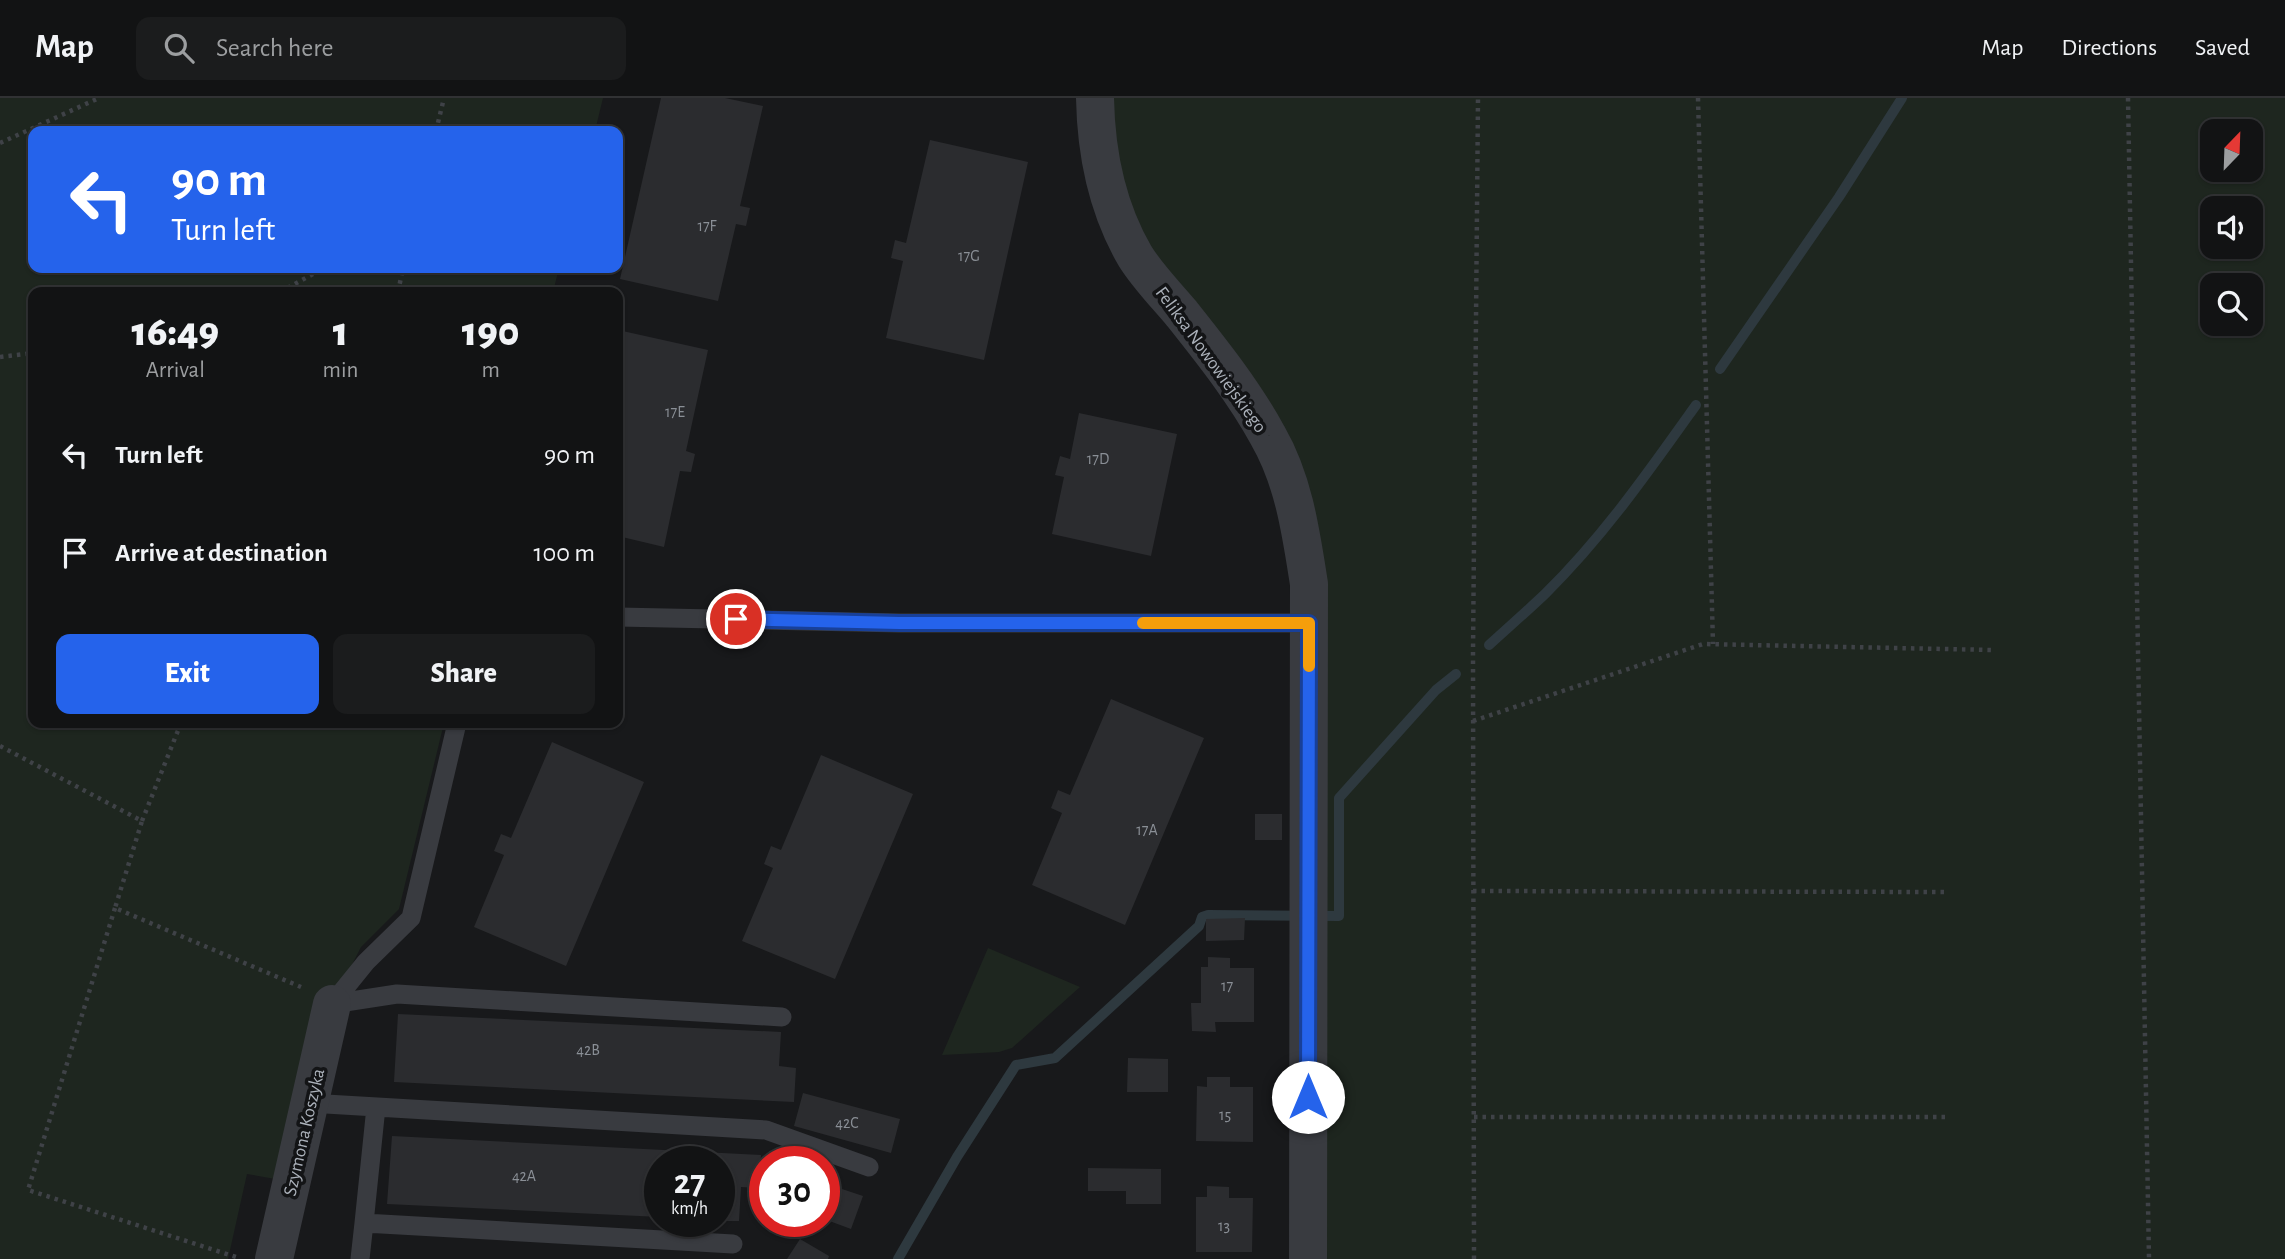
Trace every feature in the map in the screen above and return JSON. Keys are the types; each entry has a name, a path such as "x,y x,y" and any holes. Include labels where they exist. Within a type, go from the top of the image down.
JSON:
{"street":[{"name":"Feliksa Nowowiejskiego","path":"1094,98 1095,124 1112,209 1136,257 1206,344 1270,437 1287,476 1299,523 1309,584 1308,1259"},
{"name":"Szymona Koszyka","path":"274,1259 332,1004"}],"lane":[{"path":"623,617 899,623 1309,623"},
{"path":"332,1004 366,962 411,918 456,728"},
{"path":"332,1004 397,994 782,1017"},
{"path":"309,1103 766,1130 869,1167"},
{"path":"359,1259 376,1108"},
{"path":"364,1223 733,1244"}],"path":[{"path":"37,126 99,98"},
{"path":"437,126 444,98"},
{"path":"1474,1259 1472,722 1478,98"},
{"path":"1698,98 1713,644"},
{"path":"2129,98 2149,1259"},
{"path":"0,143 28,130"},
{"path":"289,287 315,273"},
{"path":"0,357 28,354"},
{"path":"1472,722 1703,643 1992,650"},
{"path":"179,728 142,821 28,1190 242,1259"},
{"path":"0,746 142,821"},
{"path":"1473,891 1947,892"},
{"path":"115,908 311,991 332,1004"},
{"path":"1474,1117 1948,1117"}],"shaded area":[{"path":"0,98 603,98 596,126 28,126 28,273 558,273 554,287 28,287 28,728 443,728 399,909 361,947 332,1004 292,1182 247,1174 228,1259 0,1259"},
{"path":"1095,98 2285,98 2285,1259 1308,1259 1309,935 1287,476 1136,257"},
{"path":"988,948 1080,987 1012,1048 999,1052 942,1055"}],"building":[{"path":"661,98 725,98 763,106 740,206 750,208 746,226 736,224 718,301 620,279"},
{"path":"930,140 1028,162 984,360 886,338 903,261 891,258 895,240 906,243"},
{"path":"623,331 708,350 686,451 695,454 691,472 680,471 664,547 623,537"},
{"path":"1079,413 1177,434 1151,556 1052,534 1064,477 1055,475 1060,456 1070,459"},
{"path":"1111,699 1204,738 1125,925 1032,885 1062,813 1051,808 1058,790 1070,795"},
{"path":"552,742 644,782 566,966 474,927 504,855 494,851 501,834 511,838"},
{"path":"821,755 913,794 835,979 742,941 773,868 764,864 771,846 781,850"},
{"path":"1255,814 1282,814 1282,840 1255,840"},
{"path":"1245,918 1244,940 1206,941 1206,919"},
{"path":"1208,957 1230,958 1230,968 1254,968 1254,1022 1215,1022 1216,1032 1192,1031 1191,1003 1201,1003 1201,967 1208,967"},
{"path":"398,1014 781,1032 779,1066 796,1068 794,1102 394,1082"},
{"path":"1128,1058 1168,1059 1168,1092 1127,1092"},
{"path":"1207,1077 1230,1077 1230,1087 1253,1087 1253,1142 1196,1141 1197,1086 1207,1087"},
{"path":"803,1093 900,1119 891,1153 794,1126"},
{"path":"392,1136 644,1149 644,1216 387,1204"},
{"path":"735,1154 749,1154 749,1187 741,1187 739,1221 735,1221"},
{"path":"1088,1168 1161,1169 1161,1204 1126,1204 1126,1191 1088,1191"},
{"path":"1207,1186 1229,1187 1229,1198 1253,1198 1252,1252 1196,1252 1196,1197 1207,1197"},
{"path":"840,1188 863,1196 851,1229 840,1225"},
{"path":"800,1239 829,1256 828,1259 787,1259"}],"waterway":[{"path":"1720,369 1839,197 1902,98"},
{"path":"1489,645 1545,594 1586,550 1625,503 1696,405"},
{"path":"898,1259 957,1157 1016,1065 1055,1058 1199,926 1202,917 1339,916 1339,798 1436,690 1456,674"}],"slow traffic":[{"path":"1143,623 1309,623 1309,666"}],"route":[{"path":"736,619 899,623 1309,623 1308,1097"}]}
